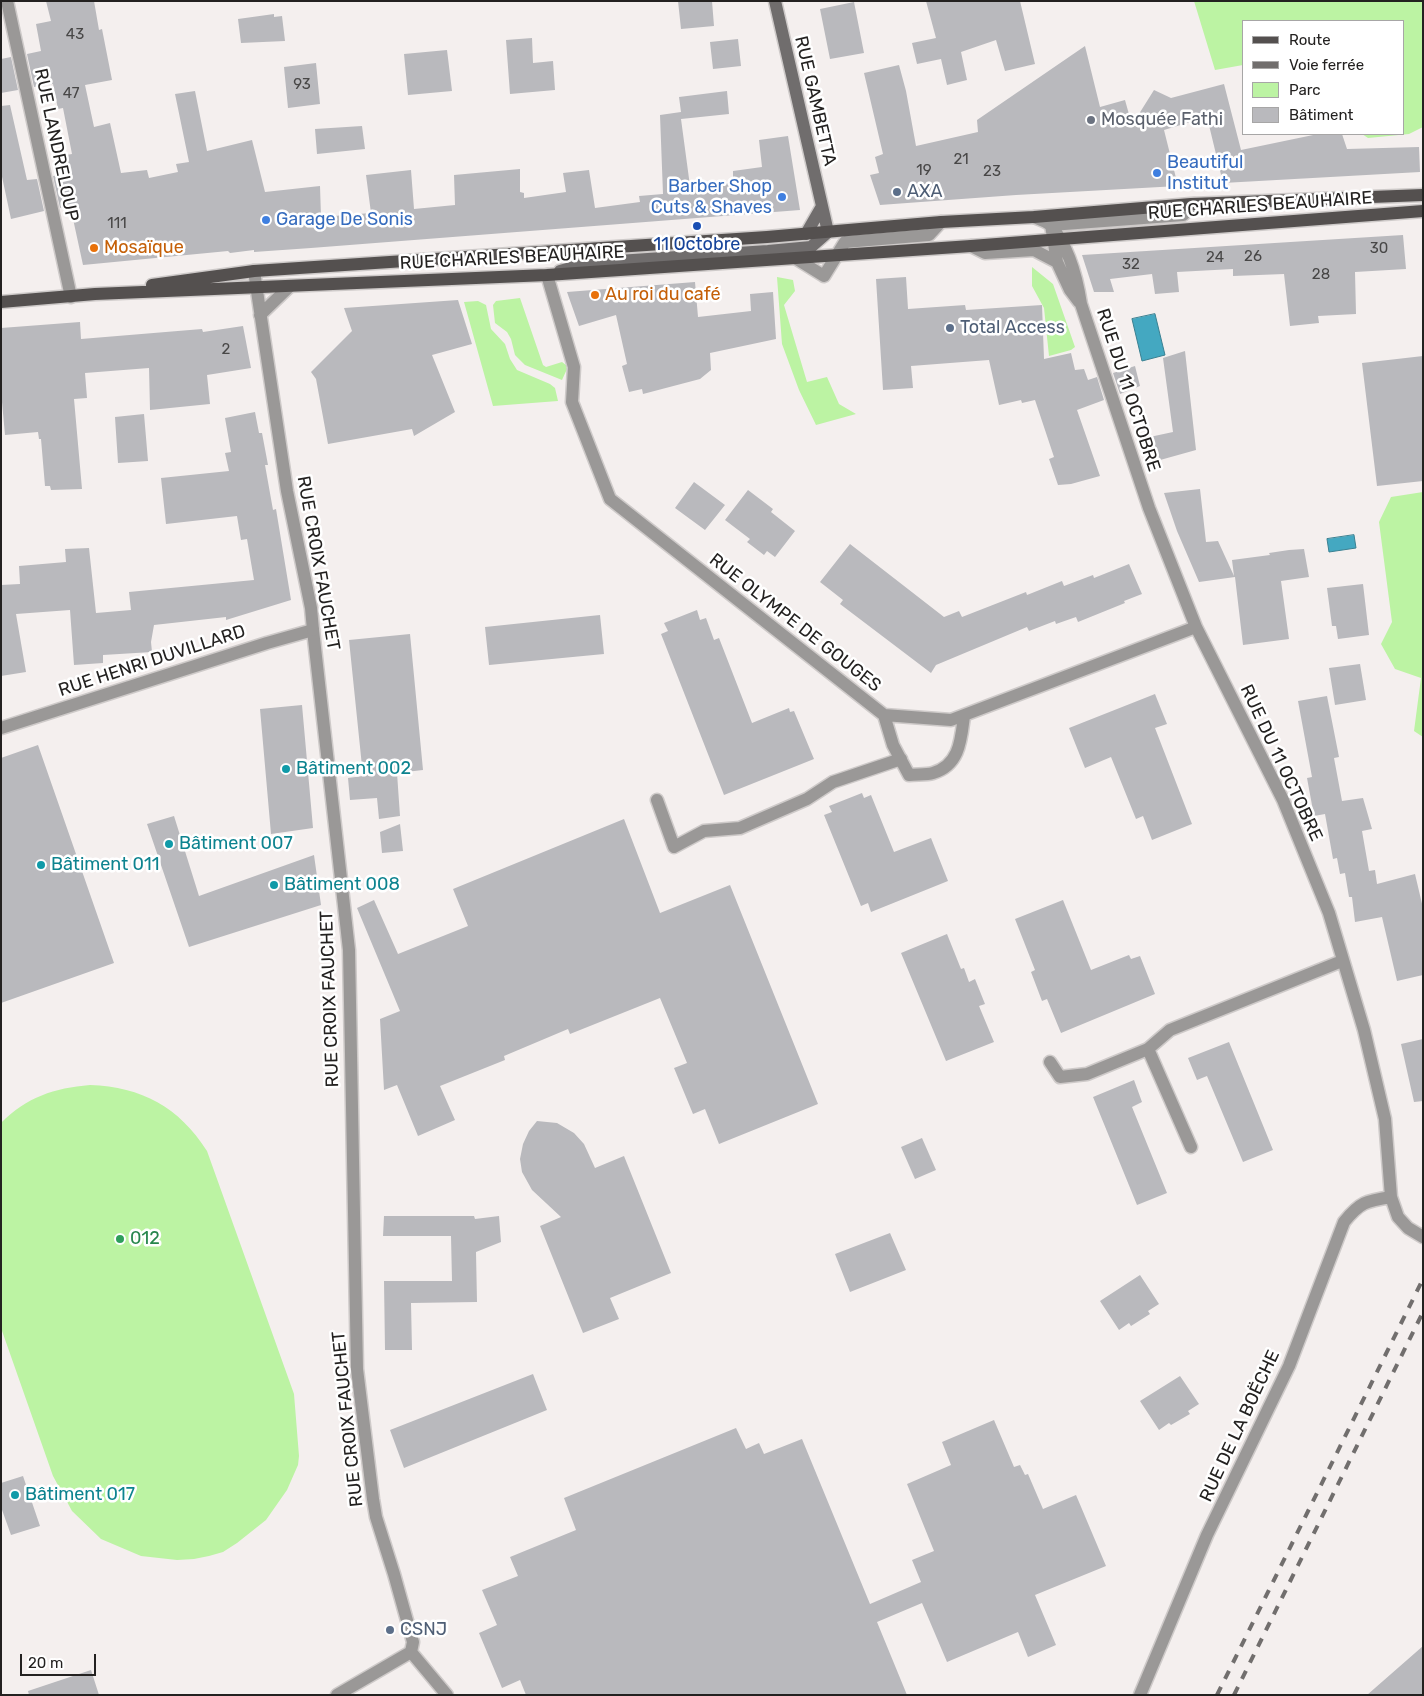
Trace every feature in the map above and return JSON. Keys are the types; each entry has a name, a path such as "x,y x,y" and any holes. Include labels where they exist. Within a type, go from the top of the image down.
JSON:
{"main road":[{"name":"RUE GAMBETTA","path":"775,1 821,208 830,232"},
{"path":"1,302 71,296 254,271 806,234 941,222 1034,217 1194,204 1423,195"},
{"path":"821,208 837,255"},
{"path":"806,234 821,208"},
{"name":"RUE CHARLES BEAUHAIRE","path":"71,296 547,275 971,246 1423,211"},
{"path":"547,275 588,263 811,247 830,232"}],"street":[{"name":"RUE LANDRELOUP","path":"7,1 71,296"},
{"path":"1034,217 1051,224 1183,215 1194,204"},
{"path":"824,276 846,242 929,235 941,222"},
{"name":"RUE DU 11 OCTOBRE","path":"1051,224 1069,256 1081,304 1149,508 1196,626 1283,800 1329,913 1364,1030 1385,1119 1391,1197 1398,1217 1408,1228 1423,1237"},
{"name":"RUE DU 11 OCTOBRE","path":"1051,224 1057,262 1070,290 1081,304"},
{"path":"898,226 915,250"},
{"path":"824,276 822,256 830,232"},
{"path":"1069,256 1076,237"},
{"path":"971,246 985,253 1034,250 1057,262"},
{"path":"795,258 824,276"},
{"name":"RUE CROIX FAUCHET","path":"254,271 287,491 311,608 349,950 357,1369 376,1517 394,1574 412,1642 411,1652"},
{"name":"RUE OLYMPE DE GOUGES","path":"547,275 574,367 572,402 610,499 884,715 951,720 1196,626"},
{"path":"260,315 290,286"},
{"name":"RUE HENRI DUVILLARD","path":"1,728 275,640 313,630"},
{"path":"884,715 892,745 910,775 934,773 954,760 961,741 964,716"},
{"path":"657,800 674,847 704,831 740,828 806,799 833,782 901,759"},
{"path":"1050,1062 1060,1077 1087,1074 1148,1049 1170,1030 1342,961"},
{"path":"1148,1049 1191,1147"},
{"name":"RUE DE LA BOËCHE","path":"1140,1695 1207,1535 1289,1366 1344,1222 1354,1210 1367,1200 1391,1197"},
{"path":"337,1695 411,1652 447,1695"}],"green space":[{"path":"1194,1 1423,1 1423,127 1409,134 1404,134 1404,20 1242,20 1242,65 1215,70"},
{"path":"1364,135 1399,135 1368,138"},
{"path":"1032,267 1053,284 1075,347 1071,350 1049,356 1044,308 1032,286"},
{"path":"777,277 793,280 795,291 784,305 807,382 827,377 839,404 856,414 816,425 799,390 782,344"},
{"path":"520,298 543,365 546,367 562,362 566,365 567,369 562,380 525,365 515,355 507,332 495,323 493,305 496,301"},
{"path":"478,301 486,305 491,329 505,344 510,359 517,370 550,384 555,388 558,401 493,406 464,302"},
{"path":"1423,492 1423,737 1414,731 1421,678 1395,669 1381,644 1392,622 1379,522 1391,497"},
{"name":"012","path":"90,1085 126,1090 157,1102 184,1122 207,1151 294,1394 299,1456 298,1465 287,1490 266,1520 223,1552 209,1556 177,1560 141,1556 101,1539 72,1511 53,1476 1,1328 1,1123 31,1100 42,1095 77,1086"}],"water":[{"path":"1155,314 1165,355 1142,361 1132,319"},
{"path":"1354,535 1356,548 1329,552 1327,539"}],"building":[{"path":"46,1 94,1 99,30 102,29 112,80 85,85 94,127 110,123 121,173 147,170 149,178 178,172 176,164 189,162 175,94 195,91 207,151 252,140 265,192 320,186 321,217 371,213 366,175 411,170 414,209 455,205 454,175 520,169 520,192 524,193 524,198 566,192 563,173 589,170 595,208 640,202 639,196 663,194 660,115 681,112 679,97 727,91 729,114 681,119 690,186 733,183 733,171 762,167 759,140 788,136 800,210 311,248 254,252 254,250 230,253 228,251 83,265 70,205 60,208 53,176 70,173 66,155 72,154 63,108 58,109 53,84 34,87 27,54 41,51 36,24 51,21"},
{"path":"678,1 712,1 714,26 681,29"},
{"path":"926,1 1020,1 1035,64 1005,71 996,40 961,52 967,80 947,85 941,59 917,64 912,43 936,38"},
{"path":"854,2 864,53 830,59 820,9"},
{"path":"274,14 274,17 282,16 285,41 241,43 238,19"},
{"path":"532,38 533,63 553,61 555,90 510,94 506,40"},
{"path":"738,39 741,66 713,69 710,42"},
{"path":"1085,46 1100,107 1125,100 1132,125 1154,90 1171,98 1224,84 1241,150 1313,135 1342,135 1347,149 1419,147 1420,172 1223,183 1207,117 1164,130 1178,186 880,205 870,175 879,173 875,157 883,154 864,73 899,65 906,91 916,146 978,132 977,120"},
{"path":"447,50 452,91 408,95 404,54"},
{"path":"11,57 18,90 1,93 1,59"},
{"path":"316,63 320,104 288,108 284,67"},
{"path":"10,105 27,180 37,179 44,211 11,219 1,172 1,106"},
{"path":"362,126 365,149 317,154 315,129"},
{"path":"1403,235 1406,269 1355,272 1356,314 1318,316 1319,323 1290,326 1284,274 1233,276 1233,269 1177,272 1179,292 1155,294 1152,274 1110,279 1114,292 1094,292 1082,255"},
{"path":"906,277 908,309 965,305 966,310 1042,305 1044,359 1071,353 1075,370 1084,369 1088,380 1097,377 1104,400 1077,410 1100,476 1071,484 1058,485 1049,459 1054,457 1035,400 1022,403 1021,400 999,405 989,360 911,366 913,388 883,390 876,279"},
{"path":"695,282 698,317 751,311 750,294 773,292 776,339 710,353 711,370 700,379 643,394 642,389 629,392 622,366 627,364 616,315 579,326 567,292"},
{"path":"458,300 472,344 432,355 455,412 414,436 412,429 328,444 316,379 311,372 352,331 344,308"},
{"path":"80,322 81,339 202,329 203,332 243,326 251,368 207,375 210,404 150,410 149,368 85,373 87,398 74,399 82,489 51,490 50,486 45,486 41,439 39,439 38,432 5,435 1,391 1,328"},
{"path":"1185,351 1196,450 1153,462 1145,438 1173,432 1163,358"},
{"path":"1423,356 1423,481 1377,486 1362,363"},
{"path":"1135,366 1140,386 1120,394 1113,373"},
{"path":"255,412 259,433 262,433 268,465 265,465 273,510 276,509 291,600 226,620 226,617 154,625 151,642 152,652 103,655 103,663 74,665 70,610 16,614 26,672 1,676 1,585 20,584 19,566 66,562 65,549 89,548 96,613 131,610 129,592 254,580 247,539 241,540 237,516 166,524 161,478 229,471 225,453 231,452 225,418"},
{"path":"144,414 148,461 118,463 115,417"},
{"path":"694,482 725,505 705,530 675,508"},
{"path":"1200,489 1206,542 1218,541 1234,576 1232,560 1304,549 1309,577 1281,581 1289,639 1243,645 1235,577 1199,582 1177,531 1164,493"},
{"path":"748,490 773,509 771,512 795,531 775,557 767,551 764,555 747,542 750,539 725,520"},
{"path":"850,544 944,617 959,611 962,617 1026,592 1027,595 1062,581 1064,586 1093,575 1094,578 1129,564 1142,594 1078,622 1076,617 1056,624 1055,621 1029,631 1027,627 936,665 931,673 840,604 843,600 820,582"},
{"path":"1363,584 1369,635 1338,639 1336,626 1332,626 1327,588"},
{"path":"697,610 700,620 706,618 714,640 719,638 752,723 789,708 790,712 794,711 814,759 724,795 661,634 668,631 664,623"},
{"path":"600,615 604,654 489,665 485,627"},
{"path":"410,634 423,770 397,773 400,816 379,819 377,798 350,800 348,778 363,776 349,640"},
{"path":"1360,664 1366,700 1335,705 1329,668"},
{"path":"1155,694 1167,724 1155,728 1192,824 1152,840 1143,816 1136,819 1111,757 1085,768 1069,728"},
{"path":"1327,696 1339,757 1334,758 1342,801 1363,798 1372,829 1362,831 1369,871 1375,870 1377,884 1415,874 1423,908 1423,975 1397,981 1382,917 1355,922 1352,897 1349,897 1345,873 1340,874 1337,858 1333,859 1325,814 1314,816 1307,778 1312,777 1298,701"},
{"name":"Bâtiment 002","path":"302,705 313,828 271,834 260,709"},
{"name":"Bâtiment 011","path":"38,745 114,963 1,1003 1,758"},
{"path":"862,793 864,798 871,795 894,852 931,838 948,881 871,912 868,903 861,906 824,815 832,812 829,806"},
{"name":"Bâtiment 008","path":"174,816 199,896 314,855 321,905 189,947 147,824"},
{"path":"624,819 660,913 730,885 818,1104 719,1144 705,1109 693,1114 674,1068 687,1063 660,998 570,1034 568,1029 504,1056 505,1060 440,1086 455,1120 418,1136 397,1085 384,1090 380,1019 400,1011 357,908 374,900 398,954 468,926 453,889"},
{"path":"400,824 403,851 382,853 380,832"},
{"path":"1063,900 1091,970 1129,955 1131,959 1140,956 1155,994 1061,1033 1047,999 1042,1001 1031,972 1035,970 1015,919"},
{"path":"947,934 961,969 964,968 969,982 975,979 985,1004 979,1006 994,1042 946,1061 901,953"},
{"path":"1423,1039 1423,1101 1414,1102 1401,1044"},
{"path":"1229,1042 1273,1150 1243,1162 1207,1076 1197,1080 1188,1058"},
{"path":"1134,1080 1142,1102 1132,1107 1167,1193 1137,1205 1093,1097"},
{"path":"537,1121 557,1123 574,1133 584,1144 595,1168 624,1156 671,1273 610,1298 619,1319 583,1333 540,1226 561,1217 532,1190 522,1172 520,1159 523,1144 529,1131"},
{"path":"922,1138 936,1170 915,1179 901,1147"},
{"path":"384,1216 474,1216 475,1219 499,1216 501,1242 476,1252 477,1302 411,1303 412,1350 385,1350 384,1281 452,1281 451,1236 383,1236"},
{"path":"890,1233 906,1270 850,1292 835,1254"},
{"path":"1140,1275 1159,1304 1148,1311 1150,1314 1131,1326 1129,1323 1119,1330 1100,1301"},
{"path":"533,1374 547,1410 404,1468 390,1430"},
{"path":"1180,1376 1199,1404 1188,1411 1190,1414 1171,1425 1169,1423 1159,1430 1140,1401"},
{"path":"994,1420 1014,1467 1020,1465 1025,1475 1028,1474 1043,1509 1076,1495 1106,1566 1035,1595 1056,1645 1028,1657 1018,1632 947,1662 922,1603 877,1622 907,1695 526,1695 520,1680 502,1688 479,1633 497,1625 482,1590 518,1576 510,1557 576,1530 564,1498 736,1428 746,1449 759,1443 764,1454 802,1439 870,1604 921,1582 912,1560 934,1551 907,1484 951,1465 942,1442"},
{"name":"Bâtiment 017","path":"23,1476 40,1526 11,1535 1,1507 1,1483"},
{"path":"1423,1646 1423,1695 1367,1695"},
{"path":"91,1670 99,1695 29,1695 28,1691"}],"railway":[{"path":"1217,1695 1423,1279"},
{"path":"1234,1695 1423,1312"}],"place":[{"name":"Mosquée Fathi","path":"1091,120"},
{"name":"Beautiful Institut","path":"1157,173"},
{"name":"AXA","path":"897,192"},
{"name":"Barber Shop Cuts & Shaves","path":"782,197"},
{"name":"Garage De Sonis","path":"266,220"},
{"name":"11 Octobre","path":"697,226"},
{"name":"Mosaïque","path":"94,248"},
{"name":"Au roi du café","path":"595,295"},
{"name":"Total Access","path":"950,328"},
{"name":"Bâtiment 002","path":"286,769"},
{"name":"Bâtiment 007","path":"169,844"},
{"name":"Bâtiment 011","path":"41,865"},
{"name":"Bâtiment 008","path":"274,885"},
{"name":"012","path":"120,1239"},
{"name":"Bâtiment 017","path":"15,1495"},
{"name":"CSNJ","path":"390,1630"}]}
